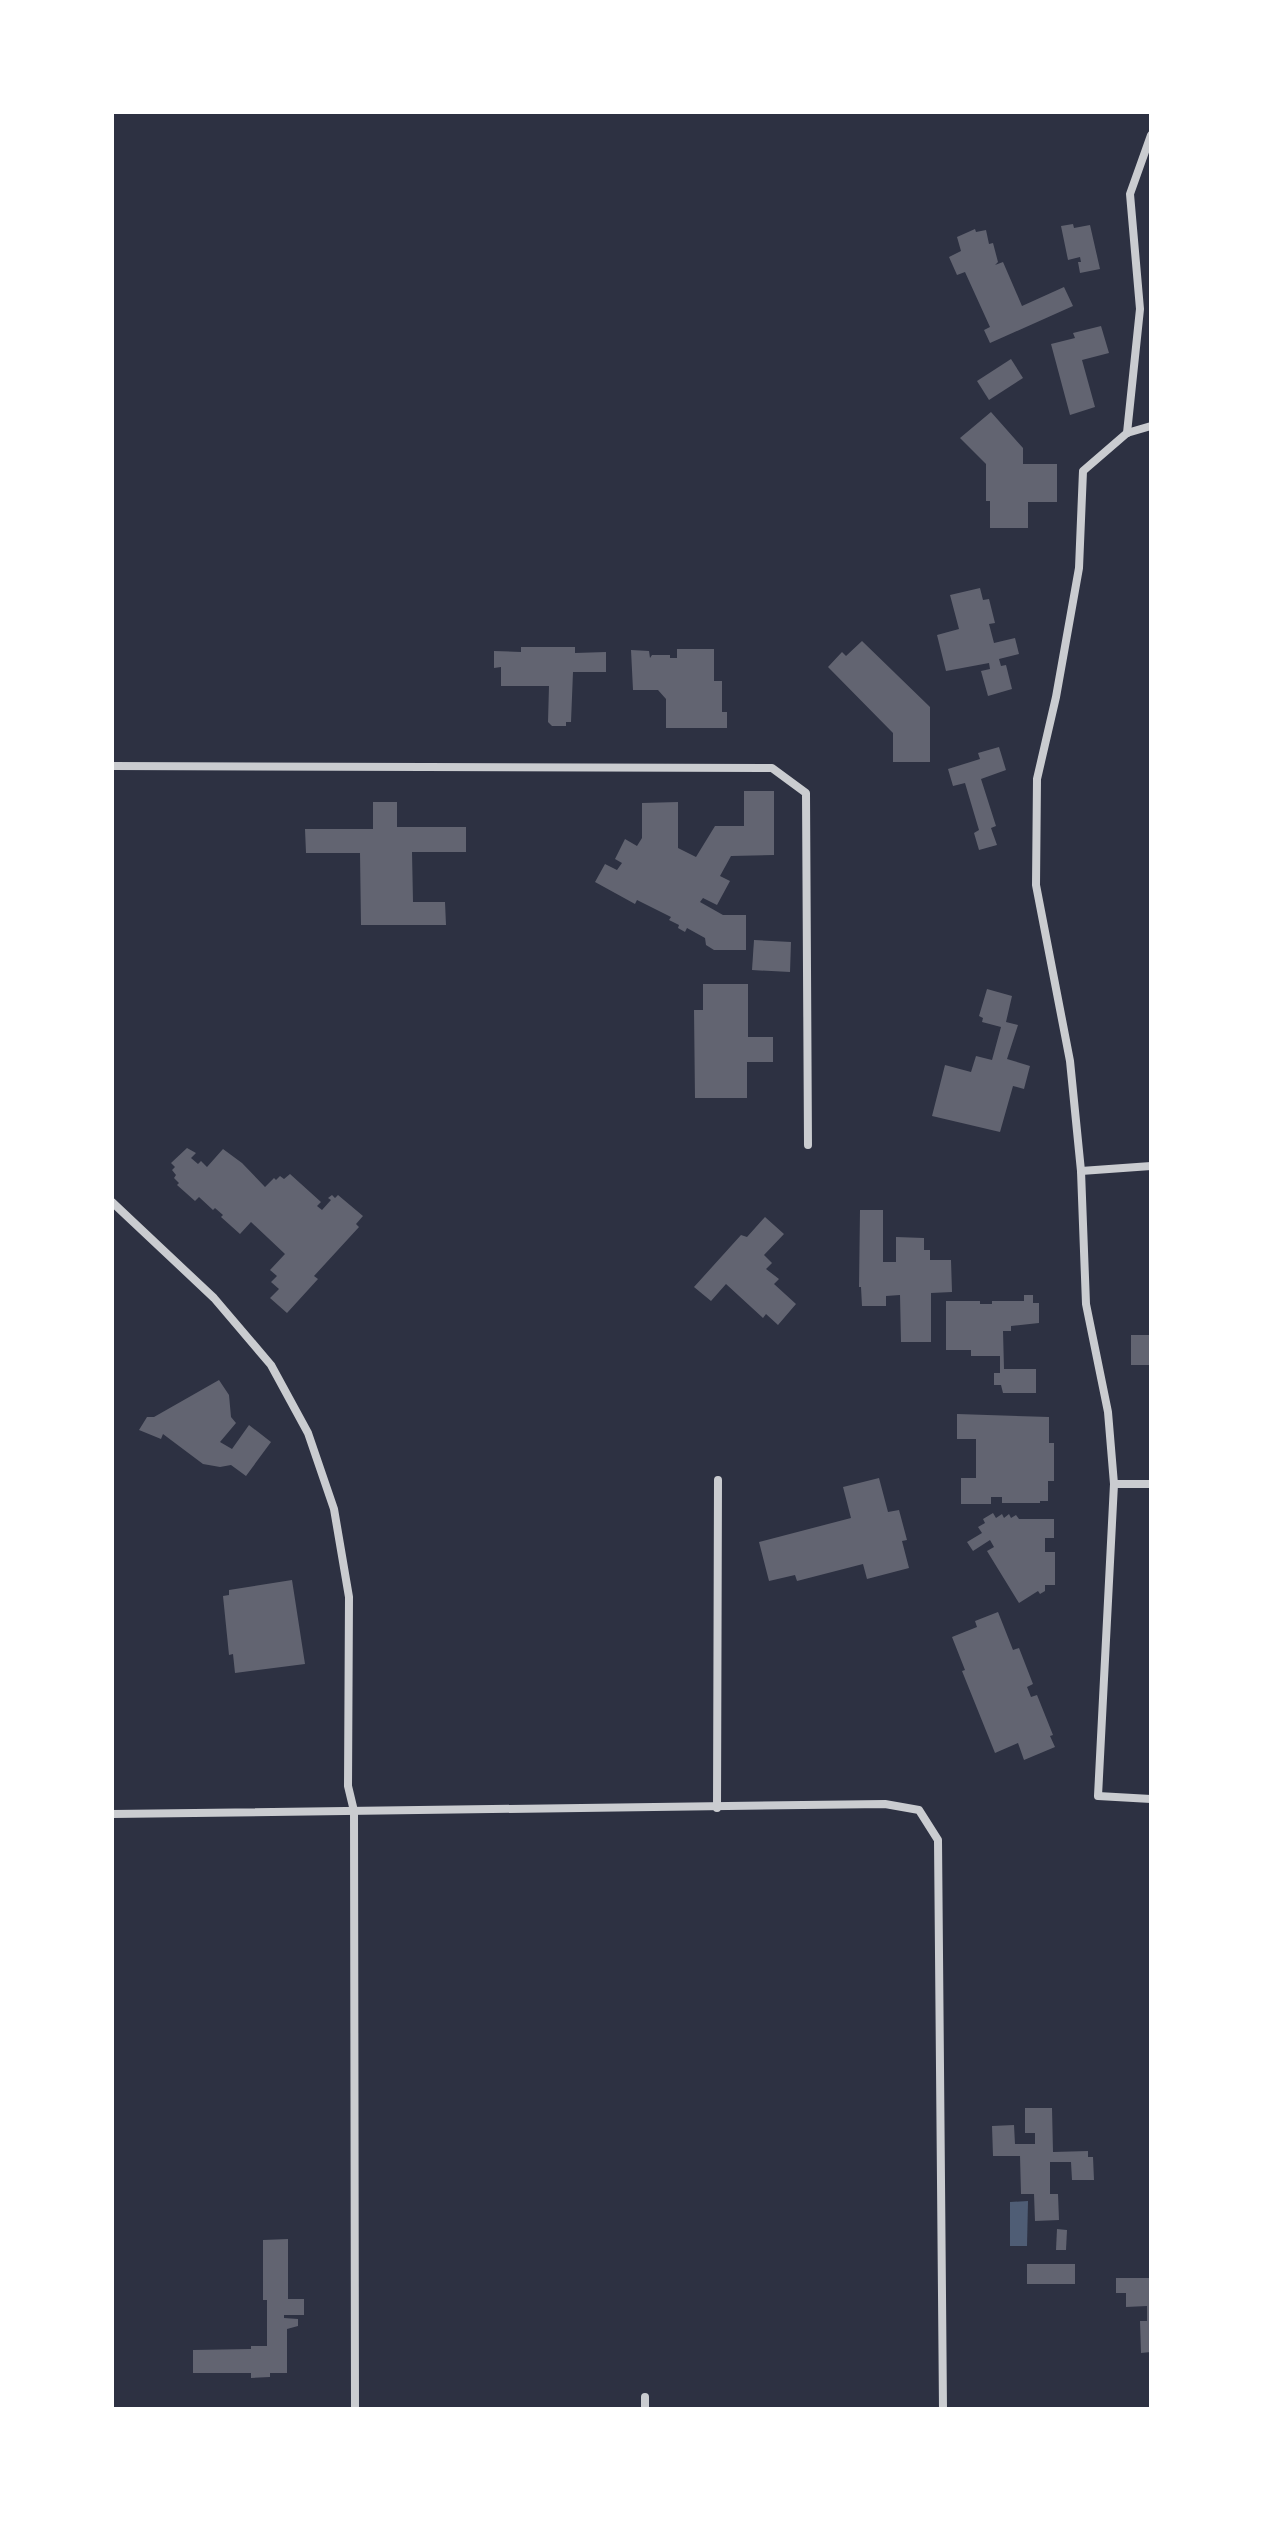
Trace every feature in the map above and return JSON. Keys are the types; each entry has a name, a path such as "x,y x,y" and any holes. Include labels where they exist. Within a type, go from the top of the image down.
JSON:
{"street":[{"path":"1127,433 1140,309 1130,194 1151,135"},
{"path":"1151,426 1127,433 1083,471 1079,568 1056,697 1037,779 1036,885 1070,1061 1081,1171 1086,1304 1108,1412 1114,1484 1098,1796 1151,1799"},
{"path":"112,766 772,768 806,793 808,1145"},
{"path":"1081,1171 1151,1166"},
{"path":"112,1202 214,1298 271,1365 308,1433 334,1509 349,1597 348,1786 354,1811 355,2409"},
{"path":"717,1808 718,1480"},
{"path":"1114,1484 1151,1484"},
{"path":"112,1814 885,1804 919,1810 938,1840 943,2409"},
{"path":"645,2397 645,2409"}],"water":[{"path":"1028,2201 1027,2246 1010,2246 1010,2202"}],"building":[{"path":"1073,224 1074,228 1090,225 1100,269 1080,273 1080,257 1068,260 1061,226"},
{"path":"975,229 976,232 986,230 998,262 995,265 1003,262 1022,306 1064,287 1073,306 990,343 984,330 990,327 965,272 957,275 949,257 961,251 957,237"},
{"path":"1101,326 1109,353 1082,360 1095,407 1070,415 1051,344 1075,338 1073,333"},
{"path":"1011,359 1023,378 989,400 977,381"},
{"path":"991,412 1023,448 1023,464 1057,464 1057,502 1028,502 1028,528 990,528 986,464 960,438"},
{"path":"980,588 983,600 989,599 995,623 989,624 994,643 1015,638 1019,654 999,659 1001,666 1006,665 1012,689 988,696 981,671 990,669 989,663 946,671 937,635 959,629 950,595"},
{"path":"862,641 930,707 930,762 893,762 893,733 828,667 842,652 846,656"},
{"path":"521,647 575,647 575,653 606,652 606,672 573,672 571,722 566,722 566,726 552,726 548,722 549,686 501,686 501,667 494,668 494,651 521,652"},
{"path":"677,649 714,649 714,681 722,681 722,712 727,712 727,728 666,728 666,699 658,690 633,690 631,650 649,651 650,658 652,655 670,655 670,658 677,658"},
{"path":"999,747 1006,770 981,779 996,826 991,828 997,845 979,850 974,833 979,830 965,783 953,786 948,769 980,759 978,753"},
{"path":"744,791 774,791 774,855 731,856 720,876 730,881 717,905 703,898 700,902 723,915 746,915 746,950 714,950 706,945 705,938 687,928 685,932 678,928 679,925 669,920 671,917 637,900 635,904 595,882 605,864 617,870 622,863 615,859 625,839 637,846 642,838 642,803 678,802 678,848 696,857 715,826 744,826"},
{"path":"373,802 397,802 397,827 466,827 466,852 412,852 413,902 445,902 446,925 361,925 360,853 306,853 305,829 373,829"},
{"path":"754,940 791,942 790,972 752,970"},
{"path":"703,984 748,984 748,1037 773,1037 773,1062 747,1062 747,1098 695,1098 694,1010 703,1010"},
{"path":"987,989 1012,996 1006,1022 1018,1025 1007,1059 1030,1066 1024,1089 1013,1086 1000,1132 932,1116 945,1065 971,1072 976,1056 992,1060 1001,1027 982,1022 983,1018 979,1016"},
{"path":"187,1148 196,1153 191,1158 207,1167 223,1149 265,1187 274,1178 276,1180 280,1176 284,1179 290,1174 321,1202 317,1206 322,1210 331,1200 328,1198 338,1195 363,1216 356,1224 359,1227 314,1276 318,1279 287,1313 270,1298 279,1289 271,1282 277,1276 270,1270 285,1254 251,1222 240,1234 215,1208 213,1210 199,1197 195,1201 177,1185 179,1183 172,1170 175,1167 171,1163"},
{"path":"860,1210 883,1210 883,1262 896,1262 896,1237 924,1238 924,1250 930,1250 930,1260 951,1260 952,1292 931,1293 931,1342 901,1342 900,1295 886,1296 886,1306 862,1306 859,1287"},
{"path":"765,1217 784,1234 764,1255 772,1263 766,1269 779,1279 774,1284 796,1304 778,1325 766,1314 763,1318 726,1284 711,1301 694,1287 741,1235 747,1237"},
{"path":"1024,1295 1033,1295 1033,1303 1039,1303 1039,1323 1011,1326 1011,1331 1003,1331 1004,1369 1036,1369 1036,1393 1003,1393 1001,1385 994,1385 994,1373 1000,1373 1000,1356 971,1356 971,1350 946,1350 946,1301 992,1304 992,1301 1024,1301"},
{"path":"1131,1335 1151,1335 1151,1365 1131,1365"},
{"path":"219,1380 229,1395 231,1417 236,1423 220,1442 232,1449 249,1425 271,1442 246,1476 231,1465 203,1464 163,1434 161,1439 139,1430 147,1417 154,1417"},
{"path":"957,1414 1049,1417 1049,1443 1054,1443 1054,1481 1048,1481 1048,1501 1002,1503 1002,1497 991,1497 991,1504 961,1504 961,1478 976,1478 976,1439 957,1439"},
{"path":"879,1478 888,1512 899,1510 907,1540 902,1541 909,1568 867,1579 863,1564 797,1581 795,1575 769,1581 759,1542 851,1518 843,1487"},
{"path":"993,1513 996,1518 1009,1514 1011,1518 1016,1515 1019,1519 1054,1519 1054,1538 1045,1538 1045,1552 1055,1552 1055,1585 1045,1585 1045,1591 1040,1594 1038,1591 1019,1603 987,1551 994,1547 990,1540 973,1551 967,1542 982,1533 978,1527 985,1523 983,1519"},
{"path":"292,1580 305,1664 235,1673 233,1654 229,1655 223,1596 229,1595 229,1590"},
{"path":"998,1612 1013,1650 1019,1648 1033,1684 1027,1687 1031,1697 1037,1695 1053,1735 1050,1736 1055,1747 1024,1760 1018,1743 995,1753 962,1671 965,1670 952,1637 977,1627 975,1621"},
{"path":"1025,2108 1052,2108 1053,2152 1088,2151 1088,2157 1093,2157 1094,2180 1072,2180 1071,2162 1050,2162 1050,2194 1058,2194 1059,2220 1035,2221 1034,2194 1021,2194 1020,2156 993,2156 992,2126 1014,2125 1015,2144 1035,2144 1035,2133 1025,2133"},
{"path":"1057,2229 1067,2230 1066,2250 1056,2250"},
{"path":"288,2239 288,2299 304,2299 304,2315 284,2315 284,2318 298,2319 298,2326 287,2329 287,2373 251,2378 251,2373 193,2373 193,2350 267,2346 263,2240"},
{"path":"1027,2264 1075,2264 1075,2284 1027,2284"},
{"path":"1116,2278 1151,2278 1151,2352 1141,2353 1140,2321 1147,2321 1147,2306 1126,2307 1126,2293 1116,2293"}]}
